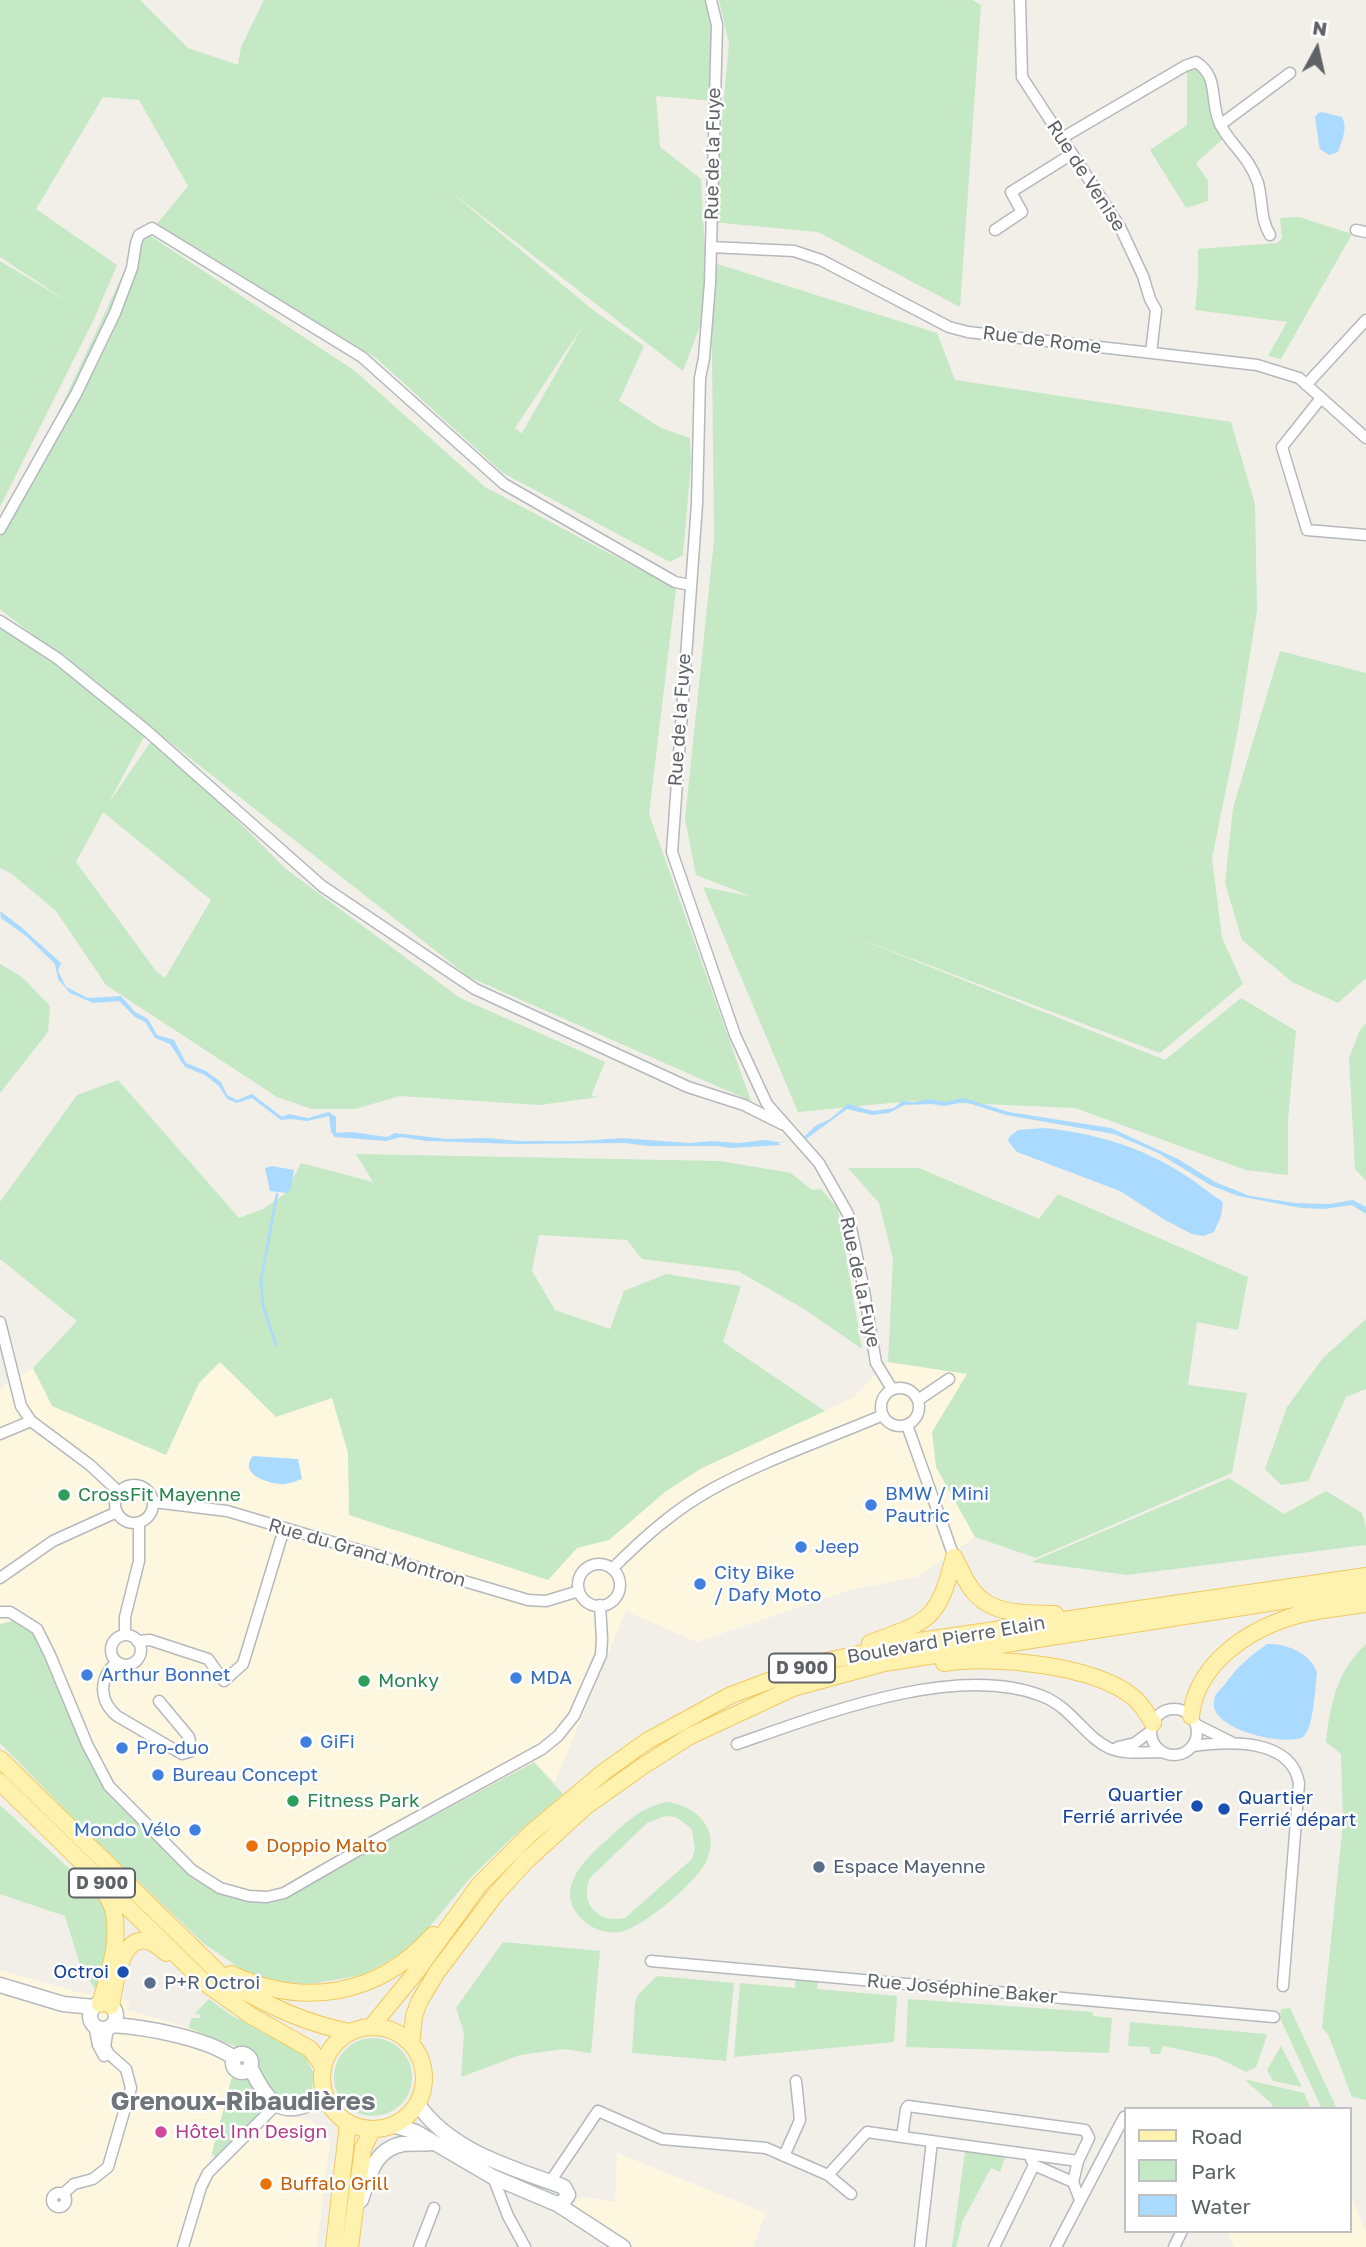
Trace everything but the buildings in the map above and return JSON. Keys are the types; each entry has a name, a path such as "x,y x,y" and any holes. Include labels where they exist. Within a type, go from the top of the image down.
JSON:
{"main road":[{"path":"954,1558 974,1592 992,1607 1016,1613 1100,1615"},
{"path":"817,1663 908,1629 929,1617 946,1591 954,1558"},
{"name":"Boulevard Pierre Elain","path":"371,2027 416,1972 479,1885 564,1804 648,1741 731,1695 817,1663 919,1641 1366,1576"},
{"name":"Boulevard Pierre Elain","path":"411,2044 414,2016 419,2001 437,1972 495,1895 562,1826 643,1766 690,1736 793,1688 884,1663 1366,1588"},
{"path":"1194,1720 1193,1700 1210,1668 1250,1636 1287,1618 1366,1604"},
{"path":"774,1697 952,1662 997,1659 1086,1675 1131,1695 1142,1705 1152,1727"},
{"name":"D 900","path":"0,1759 194,1949 227,1972 281,1992 336,1992 381,1977 407,1960 427,1942 479,1885"},
{"name":"D 900","path":"0,1782 205,1983"},
{"path":"90,1872 113,1904 116,1913 113,1958 103,2016"},
{"path":"103,2016 125,1950 131,1943 138,1941 156,1944 184,1969 250,2015 310,2049 323,2066"},
{"path":"194,1949 228,1982 256,1999 330,2028 350,2032"},
{"path":"0,1985 182,2036 227,2053 234,2058 233,2067 238,2071 246,2071 250,2067 266,2095 276,2105 296,2109 308,2106 325,2096"},
{"path":"371,2027 393,2032 411,2044 424,2073 423,2088 411,2112 393,2125 373,2129 348,2123 338,2116 325,2096 322,2081 323,2066 338,2040 350,2032 371,2027"},
{"path":"417,2103 448,2134 476,2153 565,2187 562,2199"},
{"path":"334,2247 348,2123"},
{"path":"393,2125 416,2132 493,2177 521,2189 562,2199 581,2220 623,2247"},
{"path":"350,2247 363,2148 373,2129"},
{"path":"353,2221 374,2163 379,2157 400,2145 432,2143"},
{"path":"493,2177 491,2170 497,2162"}],"street":[{"name":"Rue de la Fuye","path":"710,0 717,25 711,247 704,358 700,377 697,504 672,852 735,1035 767,1104 819,1163 848,1214 876,1363 892,1390"},
{"name":"Rue de Venise","path":"1020,0 1021,77 1120,227 1156,310 1151,353"},
{"path":"1062,138 1196,62 1207,69 1211,78 1213,106 1220,125 1252,169 1258,185 1263,223 1270,235"},
{"path":"1220,125 1290,72"},
{"path":"996,230 1022,212 1011,192 1072,154"},
{"path":"0,529 76,394 115,313 132,268 139,235 152,228 362,358 504,484 675,582 690,585"},
{"name":"Rue de Rome","path":"711,247 794,251 821,260 949,327 968,332 1257,365 1298,378 1365,436"},
{"path":"1306,385 1366,320"},
{"path":"1321,398 1282,447 1307,530 1366,535"},
{"path":"0,621 57,658 137,723 322,886 475,989 688,1087 744,1105 787,1127"},
{"path":"0,1322 21,1406 31,1421 90,1465 119,1493"},
{"path":"918,1400 949,1379"},
{"path":"892,1390 910,1390 918,1400 919,1412 907,1425 890,1423 881,1409 883,1398 892,1390"},
{"path":"612,1569 646,1534 714,1488 808,1445 883,1415"},
{"path":"0,1434 31,1421"},
{"path":"907,1425 954,1558"},
{"path":"136,1485 148,1491 154,1502 149,1518 139,1523 126,1522 117,1513 115,1502 124,1488 136,1485"},
{"name":"Rue du Grand Montron","path":"154,1502 227,1511 528,1600 546,1601 579,1591"},
{"path":"0,1578 53,1541 117,1513"},
{"path":"125,1635 125,1617 139,1561 139,1523"},
{"path":"138,1641 141,1650 138,1659 131,1664 117,1662 112,1656 111,1647 116,1639 125,1635 138,1641 150,1640 208,1659 223,1681 243,1664 284,1528"},
{"path":"600,1564 612,1569 619,1578 619,1590 612,1601 600,1605 587,1602 579,1591 579,1578 587,1567 600,1564"},
{"path":"0,1612 10,1612 37,1629 87,1744 110,1786 192,1870 220,1888 249,1896 267,1897 284,1893 542,1749 558,1736 574,1716 602,1651 600,1605"},
{"path":"117,1662 104,1678 104,1699 109,1709 117,1717 182,1754 192,1751 189,1737 159,1701"},
{"path":"737,1744 849,1705 943,1687 995,1686 1042,1696 1061,1705 1099,1742 1112,1749 1139,1753 1162,1752 1175,1755 1188,1751 1197,1739 1194,1720"},
{"path":"1112,1749 1135,1743 1152,1727 1161,1713 1173,1708 1186,1712 1194,1720 1233,1743"},
{"path":"1152,1727 1154,1743 1162,1752"},
{"path":"1193,1746 1233,1743 1269,1749 1282,1754 1297,1770 1299,1783 1283,1986"},
{"name":"Rue Joséphine Baker","path":"651,1961 1274,2017"},
{"path":"63,2194 74,2184 93,2179 108,2167 131,2088 129,2076 121,2065 111,2062 100,2050 103,2016"},
{"path":"784,2156 800,2120 796,2081"},
{"path":"183,2247 208,2173 276,2105"},
{"path":"902,2137 908,2106 1085,2130 1089,2138 1078,2161 1073,2182 1080,2200"},
{"path":"550,2182 598,2111 662,2139 766,2148 828,2175 851,2194"},
{"path":"1056,2247 1124,2117"},
{"path":"828,2175 867,2132 1031,2159 1078,2161"},
{"path":"920,2247 932,2141"},
{"path":"1031,2159 1073,2182"},
{"path":"994,2247 1031,2159"},
{"path":"493,2177 508,2216 525,2247"},
{"path":"505,2207 521,2189"},
{"path":"419,2247 434,2208"}],"shaded area":[{"path":"220,1362 276,1416 332,1398 349,1453 349,1515 548,1580 577,1548 609,1540 665,1492 701,1469 854,1397 888,1362 967,1373 936,1467 975,1537 917,1577 854,1589 696,1642 626,1611 555,1782 534,1762 287,1897 225,1894 195,1880 113,1797 97,1774 58,1685 16,1620 0,1624 0,1391 5,1385 33,1368 53,1406 166,1455 199,1383"},
{"path":"0,1970 85,1994 129,2000 128,2010 240,2047 209,2163 215,2171 274,2113 312,2121 330,2142 317,2247 0,2247"},
{"path":"617,2153 766,2213 753,2247 608,2247 557,2216 582,2197 615,2202"},
{"path":"1352,2199 1366,2233 1366,2247 1234,2247 1228,2233 1352,2233"}],"green space":[{"path":"0,0 140,0 188,48 238,65 241,47 264,0 712,0 714,101 656,96 660,147 701,179 708,305 683,371 447,189 593,310 644,346 619,401 661,428 690,438 691,463 683,555 670,562 503,473 376,358 157,224 188,186 139,100 103,97 36,209 117,265 94,319 0,507 0,261 70,303 0,257","holes":["584,324 522,433 515,428"]},
{"path":"719,0 972,0 981,5 960,307 818,232 712,222 729,44"},
{"path":"1196,67 1203,73 1211,118 1224,138 1196,163 1208,181 1208,201 1186,208 1150,150 1187,125 1187,71"},
{"path":"1299,217 1352,234 1281,359 1268,356 1287,322 1195,310 1198,249 1277,243 1282,238 1280,218"},
{"path":"143,231 355,371 485,487 676,589 649,814 751,1101 469,977 0,609 0,538"},
{"path":"711,262 937,333 955,380 1231,422 1255,504 1257,611 1237,735 1212,858 1222,938 1243,984 1160,1053 847,934 1165,1060 1241,998 1296,1031 1288,1121 1288,1175 1246,1170 1075,1108 911,1101 798,1112 703,887 750,896 696,875 685,819 714,540"},
{"path":"0,621 147,731 108,804 154,737 286,869 460,998 605,1062 591,1096 599,1097 539,1105 400,1096 355,1109 312,1109 277,1097 106,985 56,911 12,874 0,868","holes":["103,812 211,900 165,978 156,971 76,862"]},
{"path":"1280,651 1366,673 1366,978 1338,1003 1292,982 1242,940 1225,883 1233,808"},
{"path":"0,964 22,977 50,1006 48,1032 0,1093"},
{"path":"1366,1023 1366,1181 1355,1169 1349,1058 1360,1030"},
{"path":"118,1080 239,1218 263,1209 286,1193 301,1163 373,1182 356,1154 720,1161 791,1173 812,1190 821,1189 838,1209 862,1349 804,1309 738,1271 642,1259 627,1240 539,1235 532,1271 555,1310 610,1329 624,1291 666,1274 741,1286 723,1342 825,1411 700,1469 665,1492 609,1540 577,1548 548,1580 349,1515 348,1453 332,1398 276,1417 220,1362 199,1383 166,1455 52,1406 33,1368 77,1321 0,1259 0,1202 77,1095"},
{"path":"848,1168 919,1168 1039,1219 1058,1194 1248,1277 1238,1330 1197,1322 1188,1385 1247,1393 1232,1473 1036,1558 975,1537 936,1467 932,1432 967,1374 888,1362 893,1259 879,1203"},
{"path":"1366,1319 1366,1389 1346,1397 1308,1481 1281,1485 1265,1469 1287,1407 1323,1358"},
{"path":"1229,1478 1284,1514 1326,1491 1362,1513 1366,1528 1366,1545 1127,1575 1031,1562"},
{"path":"16,1620 30,1629 58,1685 96,1774 113,1797 195,1880 225,1894 265,1901 324,1875 534,1762 563,1794 470,1878 426,1931 400,1954 363,1975 309,1984 271,1981 241,1969 203,1943 79,1824 0,1743 0,1624"},
{"path":"1366,1644 1366,2100 1352,2097 1328,2034 1322,2028 1343,1823 1341,1754 1326,1742 1337,1689 1348,1665"},
{"path":"658,1804 678,1804 688,1808 703,1821 711,1840 706,1862 680,1892 630,1929 606,1932 593,1927 575,1910 571,1899 575,1876 590,1856 622,1826 642,1811","holes":["665,1816 676,1817 692,1829 695,1849 692,1859 625,1918 607,1918 593,1910 587,1896 590,1878 647,1823"]},
{"path":"0,1805 109,1905 108,1965 95,1989 80,1965 65,1916 0,1894"},
{"path":"503,1942 600,1951 591,2053 563,2049 520,2055 461,2077 464,2033 456,2008"},
{"path":"657,1976 734,1983 726,2061 632,2053 635,2003 638,1995"},
{"path":"796,1978 818,1980 817,1989 897,1996 894,2042 734,2057 740,1983 795,1988"},
{"path":"209,1999 232,2016 294,2046 304,2055 314,2073 311,2097 292,2104 276,2099 257,2072 249,2052 189,2028 191,2018 200,2018 201,2015 195,2013"},
{"path":"908,1999 1093,2012 1093,2016 1112,2018 1109,2053 906,2047"},
{"path":"1290,2008 1336,2107 1321,2107 1280,2018 1281,2009"},
{"path":"1130,2022 1267,2036 1256,2067 1246,2072 1216,2057 1163,2046 1160,2054 1151,2054 1149,2047 1128,2046"},
{"path":"373,2038 388,2041 401,2049 409,2062 412,2077 409,2092 401,2105 388,2113 373,2116 358,2113 345,2105 337,2092 334,2077 337,2062 345,2049 358,2041"},
{"path":"1281,2046 1302,2087 1273,2081 1267,2070"},
{"path":"251,2074 269,2105 216,2158 212,2153 232,2077 239,2080"},
{"path":"1244,2079 1304,2093 1310,2107 1273,2107"},
{"path":"965,2151 1005,2157 1000,2172 991,2168 963,2220 956,2247 952,2247"}],"water":[{"path":"1322,112 1342,117 1344,125 1338,152 1329,155 1320,149 1319,145 1315,117"},
{"path":"0,911 61,963 58,971 66,987 88,998 121,996 135,1012 148,1019 157,1035 174,1040 186,1063 206,1071 221,1082 227,1095 237,1100 252,1094 282,1117 289,1114 308,1118 329,1112 336,1117 336,1133 352,1132 387,1137 395,1133 447,1139 487,1138 518,1141 622,1138 689,1143 765,1140 784,1143 732,1148 624,1143 516,1144 426,1141 401,1137 386,1141 335,1137 331,1132 329,1116 307,1121 281,1120 252,1098 237,1103 227,1099 219,1086 205,1075 185,1067 170,1044 155,1038 145,1022 135,1017 119,1001 93,1003 70,993 58,979 55,964 26,936 1,918"},
{"path":"963,1098 1009,1112 1111,1128 1178,1159 1215,1182 1250,1196 1295,1203 1329,1204 1353,1200 1366,1207 1366,1214 1352,1205 1324,1209 1301,1208 1238,1196 1210,1185 1158,1153 1114,1134 1006,1115 965,1102 944,1106 904,1105 889,1113 872,1115 847,1109 806,1139 804,1137 815,1126 830,1119 848,1104 873,1111 894,1108 902,1101 929,1099 945,1102"},
{"path":"1044,1128 1111,1141 1172,1167 1223,1203 1214,1232 1203,1236 1192,1234 1120,1191 1017,1152 1008,1141 1018,1130"},
{"path":"272,1166 294,1170 291,1188 287,1193 270,1191 265,1168"},
{"path":"253,1456 298,1459 302,1479 283,1484 261,1479 251,1472 249,1467"},
{"path":"1267,1644 1282,1645 1304,1655 1317,1673 1310,1724 1304,1736 1296,1739 1267,1738 1250,1733 1222,1719 1215,1709 1218,1692 1239,1667"}],"waterway":[{"path":"276,1345 263,1306 261,1280 277,1194"}],"place":[{"name":"CrossFit Mayenne","path":"64,1495"},
{"name":"BMW / Mini Pautric","path":"871,1505"},
{"name":"Jeep","path":"801,1547"},
{"name":"City Bike / Dafy Moto","path":"700,1584"},
{"name":"Arthur Bonnet","path":"87,1675"},
{"name":"MDA","path":"516,1678"},
{"name":"Monky","path":"364,1681"},
{"name":"GiFi","path":"306,1742"},
{"name":"Pro-duo","path":"122,1748"},
{"name":"Bureau Concept","path":"158,1775"},
{"name":"Fitness Park","path":"293,1801"},
{"name":"Quartier Ferrié arrivée","path":"1197,1806"},
{"name":"Quartier Ferrié départ","path":"1224,1809"},
{"name":"Mondo Vélo","path":"195,1830"},
{"name":"Doppio Malto","path":"252,1846"},
{"name":"Espace Mayenne","path":"819,1867"},
{"name":"Octroi","path":"123,1972"},
{"name":"P+R Octroi","path":"150,1983"},
{"name":"Hôtel Inn Design","path":"161,2132"},
{"name":"Buffalo Grill","path":"266,2184"}],"district":[{"name":"Grenoux-Ribaudières","path":"243,2102"}]}
